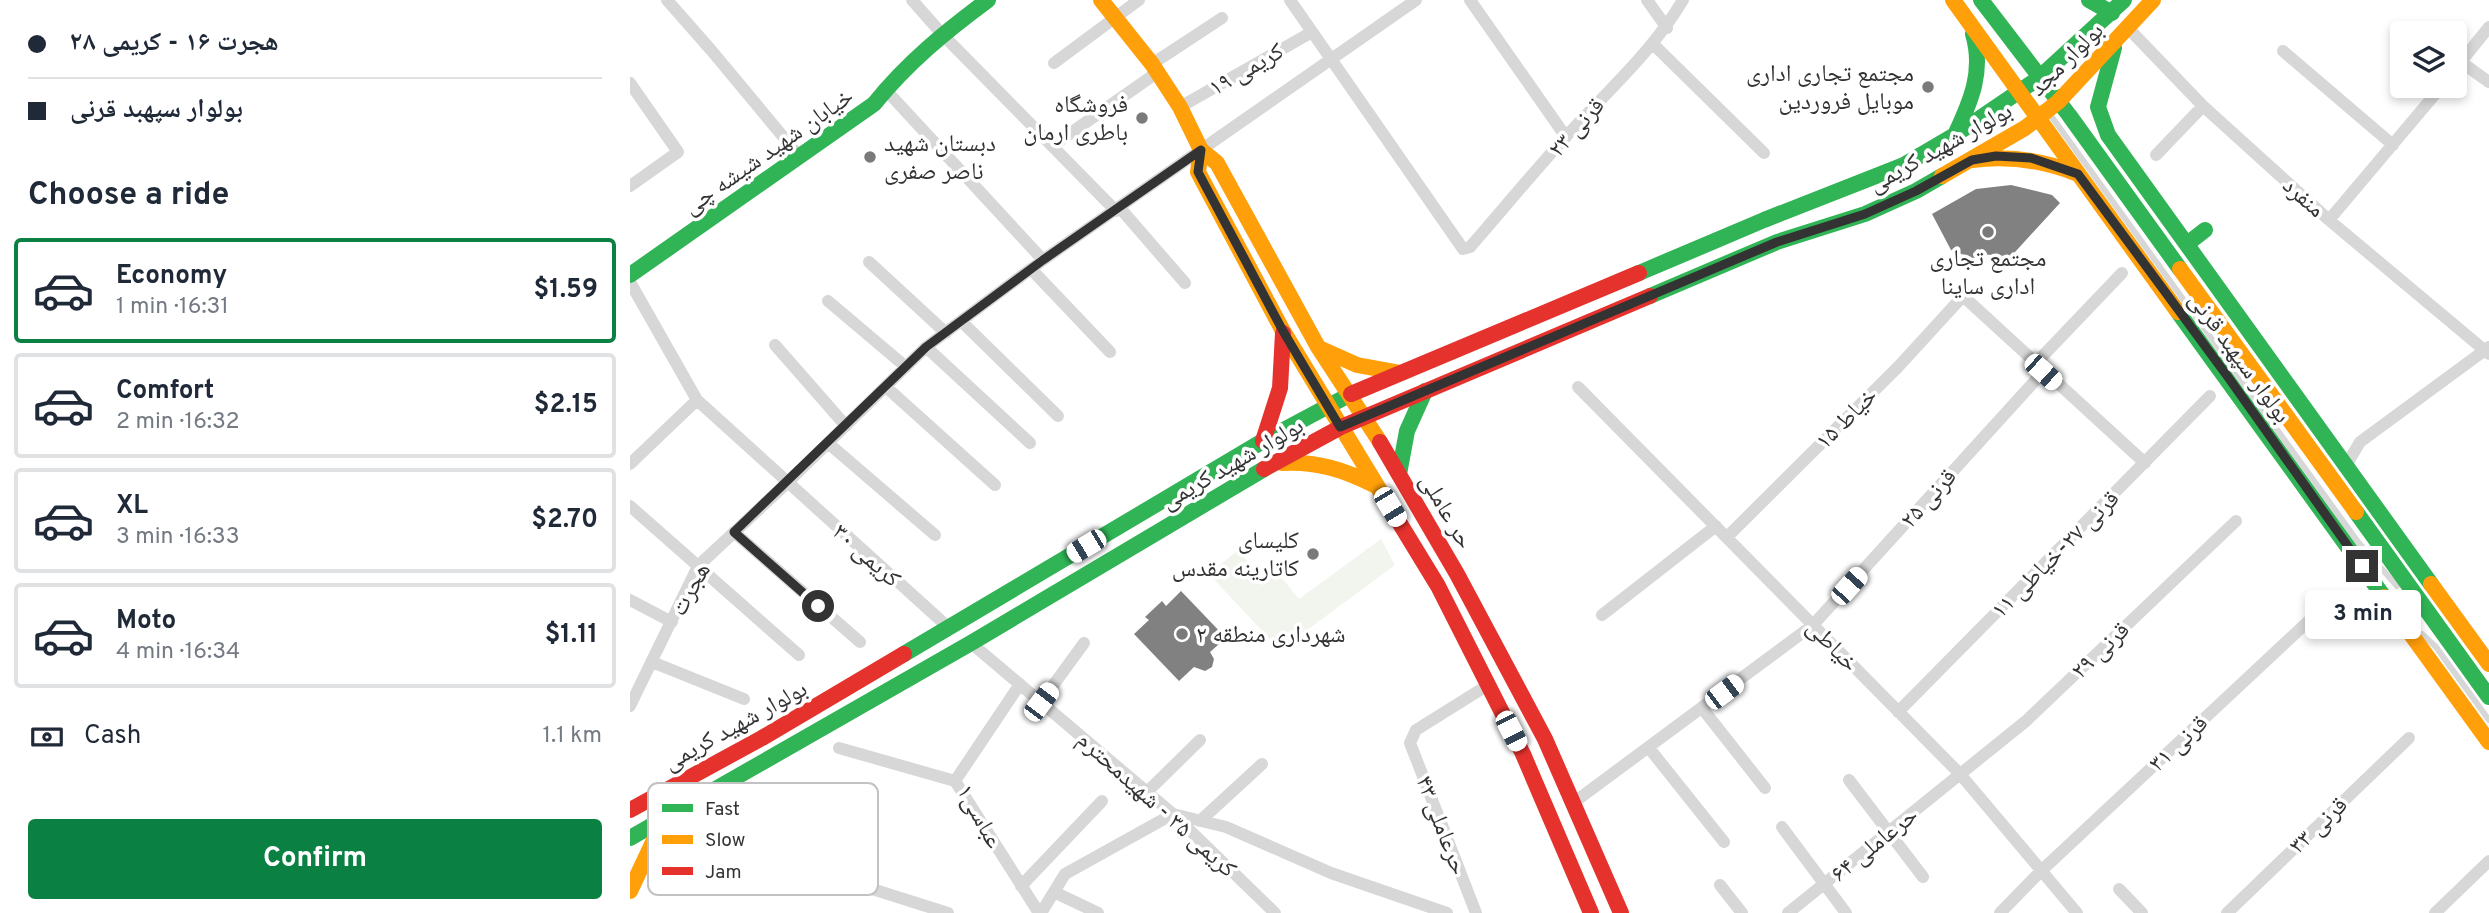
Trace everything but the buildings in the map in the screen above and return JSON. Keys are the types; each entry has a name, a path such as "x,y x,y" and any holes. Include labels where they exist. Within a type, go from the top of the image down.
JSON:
{"main road":[{"name":"خیابان شهید شیشه چی","path":"630,275 874,104 885,89 942,34 988,0"},
{"name":"حر عاملی","path":"1101,0 1155,68 1180,107 1201,150 1217,163 1318,347 1364,416 1457,574 1545,739 1621,913"},
{"name":"بولوار سپهبد قرنی","path":"1953,0 2020,93 2048,110 2245,358 2489,697"},
{"name":"بولوار سپهبد قرنی","path":"1981,0 2039,78 2048,110 2078,174 2228,377 2489,742"},
{"path":"2089,0 2112,13"},
{"name":"بولوار مجد","path":"2020,93 2124,0"},
{"name":"بولوار مجد","path":"2048,110 2115,43 2153,0"},
{"path":"1955,135 1972,99 1977,80 1979,50 1969,22"},
{"path":"2115,43 2098,107 2108,135 2489,663"},
{"name":"بولوار شهید کریمی","path":"680,783 762,738 1263,441 1349,395 1752,225 1903,165 2020,93"},
{"name":"بولوار شهید کریمی","path":"728,783 971,643 1273,463 1340,427 1777,242 1865,214 1916,191 1972,160 2048,110"},
{"name":"حر عاملی","path":"1201,150 1198,172 1283,331 1438,586 1523,754 1591,913"},
{"path":"1972,160 1996,156 2031,158 2078,174"},
{"path":"2187,244 2206,230"},
{"path":"1263,441 1278,406 1284,369 1283,331"},
{"path":"1318,347 1357,365 1401,373"},
{"path":"2245,358 2260,347"},
{"path":"1399,474 1401,446 1412,414 1425,391"},
{"path":"1273,463 1310,461 1346,470 1378,488"},
{"path":"762,738 774,757"},
{"name":"بولوار شهید کریمی","path":"630,810 648,800"},
{"name":"بولوار شهید کریمی","path":"630,838 648,828"},
{"path":"630,891 648,853"}],"street":[{"path":"667,0 800,157"},
{"path":"912,0 1052,146 1118,209 1185,283"},
{"path":"1054,63 1139,0"},
{"path":"1290,0 1332,60"},
{"name":"هجرت","path":"630,705 698,566 926,347 1043,260 1416,0"},
{"path":"1470,0 1566,137"},
{"path":"1647,0 1667,28"},
{"name":"قرنی ۲۳","path":"1332,60 1464,249 1470,247 1566,137 1653,44 1667,28 1683,0"},
{"path":"1052,146 1222,18"},
{"path":"2467,55 2489,27"},
{"name":"منفرد","path":"2128,28 2203,106 2329,220 2488,351"},
{"name":"کریمی ۱۹","path":"1180,107 1312,32"},
{"path":"1653,44 1764,153"},
{"path":"2283,51 2393,145"},
{"path":"2467,71 2489,82"},
{"path":"630,83 678,152 630,186"},
{"path":"885,89 1043,260"},
{"path":"2329,220 2432,98"},
{"path":"2156,155 2203,106"},
{"path":"869,262 946,333"},
{"path":"1031,269 1110,352"},
{"name":"قرنی ۲۵","path":"1573,803 1813,625 2122,273"},
{"name":"کریمی ۳۰","path":"630,282 697,400 948,627"},
{"name":"خیاط ۱۵","path":"1727,537 1898,367 1963,296 2039,368"},
{"path":"828,301 906,367"},
{"path":"961,321 1058,416"},
{"path":"775,345 846,426"},
{"path":"926,347 1030,443"},
{"path":"2347,464 2360,442 2488,351"},
{"path":"2039,368 2145,463"},
{"path":"886,387 995,485"},
{"name":"خیاطی","path":"1578,387 1960,774 2077,913"},
{"name":"قرنی ۲۷-خیاطی ۱۱","path":"1898,712 2210,396"},
{"path":"630,464 697,400"},
{"path":"828,443 935,535"},
{"path":"630,506 799,655"},
{"name":"قرنی ۲۹","path":"1960,774 2025,721 2236,521"},
{"path":"1602,615 1716,526"},
{"path":"734,532 860,642"},
{"path":"630,600 672,622"},
{"name":"قرنی ۳۱","path":"2000,913 2041,871 2314,616"},
{"name":"کریمی ۳۵ - شهیدمحترم","path":"971,643 1173,814 1275,913"},
{"path":"1041,702 1084,643"},
{"path":"652,662 744,699"},
{"name":"عباسی۱","path":"1020,684 955,781 1040,913"},
{"name":"حرعاملی ۴۳","path":"1476,913 1410,743 1416,730 1488,685"},
{"path":"1702,708 1765,788"},
{"name":"قرنی ۳۳","path":"2227,913 2409,737"},
{"path":"1147,792 1200,740"},
{"path":"839,748 955,781"},
{"path":"1649,748 1724,842"},
{"path":"1200,821 1262,764"},
{"name":"حرعاملی ۶۴","path":"1788,913 1960,774"},
{"path":"1849,780 1923,877"},
{"path":"1021,886 1102,802"},
{"path":"1040,913 1065,874 1173,814 1226,827 1331,873 1447,913"},
{"path":"1782,827 1846,913"},
{"path":"2434,913 2489,861"},
{"path":"1720,885 1742,913"},
{"path":"2119,889 2141,913"},
{"path":"878,891 948,913"},
{"path":"1054,892 1098,913"}],"lane":[{"path":"2048,110 2358,542 2401,591"},
{"path":"2375,584 2436,648 2489,720"},
{"path":"2409,601 2469,669"}],"shaded area":[{"path":"1381,539 1395,565 1280,650 1209,574 1238,550 1264,581 1276,571 1299,599"}],"traffic: fast":[{"path":"630,275 874,104 928,48 988,0"},
{"path":"1981,0 2069,115 2180,269"},
{"path":"2089,0 2112,13"},
{"path":"1639,273 1904,165 1955,135 2039,78 2124,0"},
{"path":"1955,135 1974,86 1977,61 1973,34"},
{"path":"2114,48 2098,107 2108,135 2431,584"},
{"path":"1650,296 1777,242 1865,214 1942,176"},
{"path":"2187,244 2205,230"},
{"path":"2178,312 2384,597"},
{"path":"1399,474 1407,431 1425,391"},
{"path":"904,654 1263,441 1351,394"},
{"path":"726,783 971,643 1264,469"},
{"path":"2356,512 2489,697"},
{"path":"630,838 648,828"}],"traffic: slow":[{"path":"1101,0 1152,64 1180,107 1201,150 1217,163 1318,347 1380,442"},
{"path":"1953,0 2178,312"},
{"path":"1942,176 2025,128 2058,102 2153,0"},
{"path":"1201,150 1198,172 1283,331 1388,504"},
{"path":"1972,160 2026,160 2078,174"},
{"path":"2180,269 2356,512"},
{"path":"1319,348 1357,365 1401,373"},
{"path":"1282,463 1307,463 1330,468 1376,486"},
{"path":"2431,584 2489,664"},
{"path":"2384,597 2489,742"},
{"path":"630,891 648,853"}],"traffic: jam":[{"path":"1351,394 1639,273"},
{"path":"1264,469 1341,427 1650,296"},
{"path":"1263,441 1280,388 1283,333"},
{"path":"1380,442 1457,574 1545,739 1621,913"},
{"path":"1388,504 1438,586 1523,754 1591,913"},
{"path":"680,783 904,654"},
{"path":"630,810 648,800"}],"place":[{"name":"مجتمع تجاری اداری موبایل فروردین","path":"1928,87"},
{"name":"فروشگاه باطری ارمان","path":"1142,118"},
{"name":"دبستان شهید ناصر صفری","path":"870,157"},
{"name":"مجتمع تجاری اداری ساینا","path":"1988,232"},
{"name":"کلیسای کاتارینه مقدس","path":"1313,554"},
{"name":"شهرداری منطقه ۲","path":"1182,634"}],"route":[{"path":"818,606 734,532 926,347 1043,260 1201,150 1198,172 1283,331 1340,427 1777,242 1865,214 1916,191 1972,160 1996,156 2031,158 2050,163 2078,174 2228,377 2362,566"}]}
